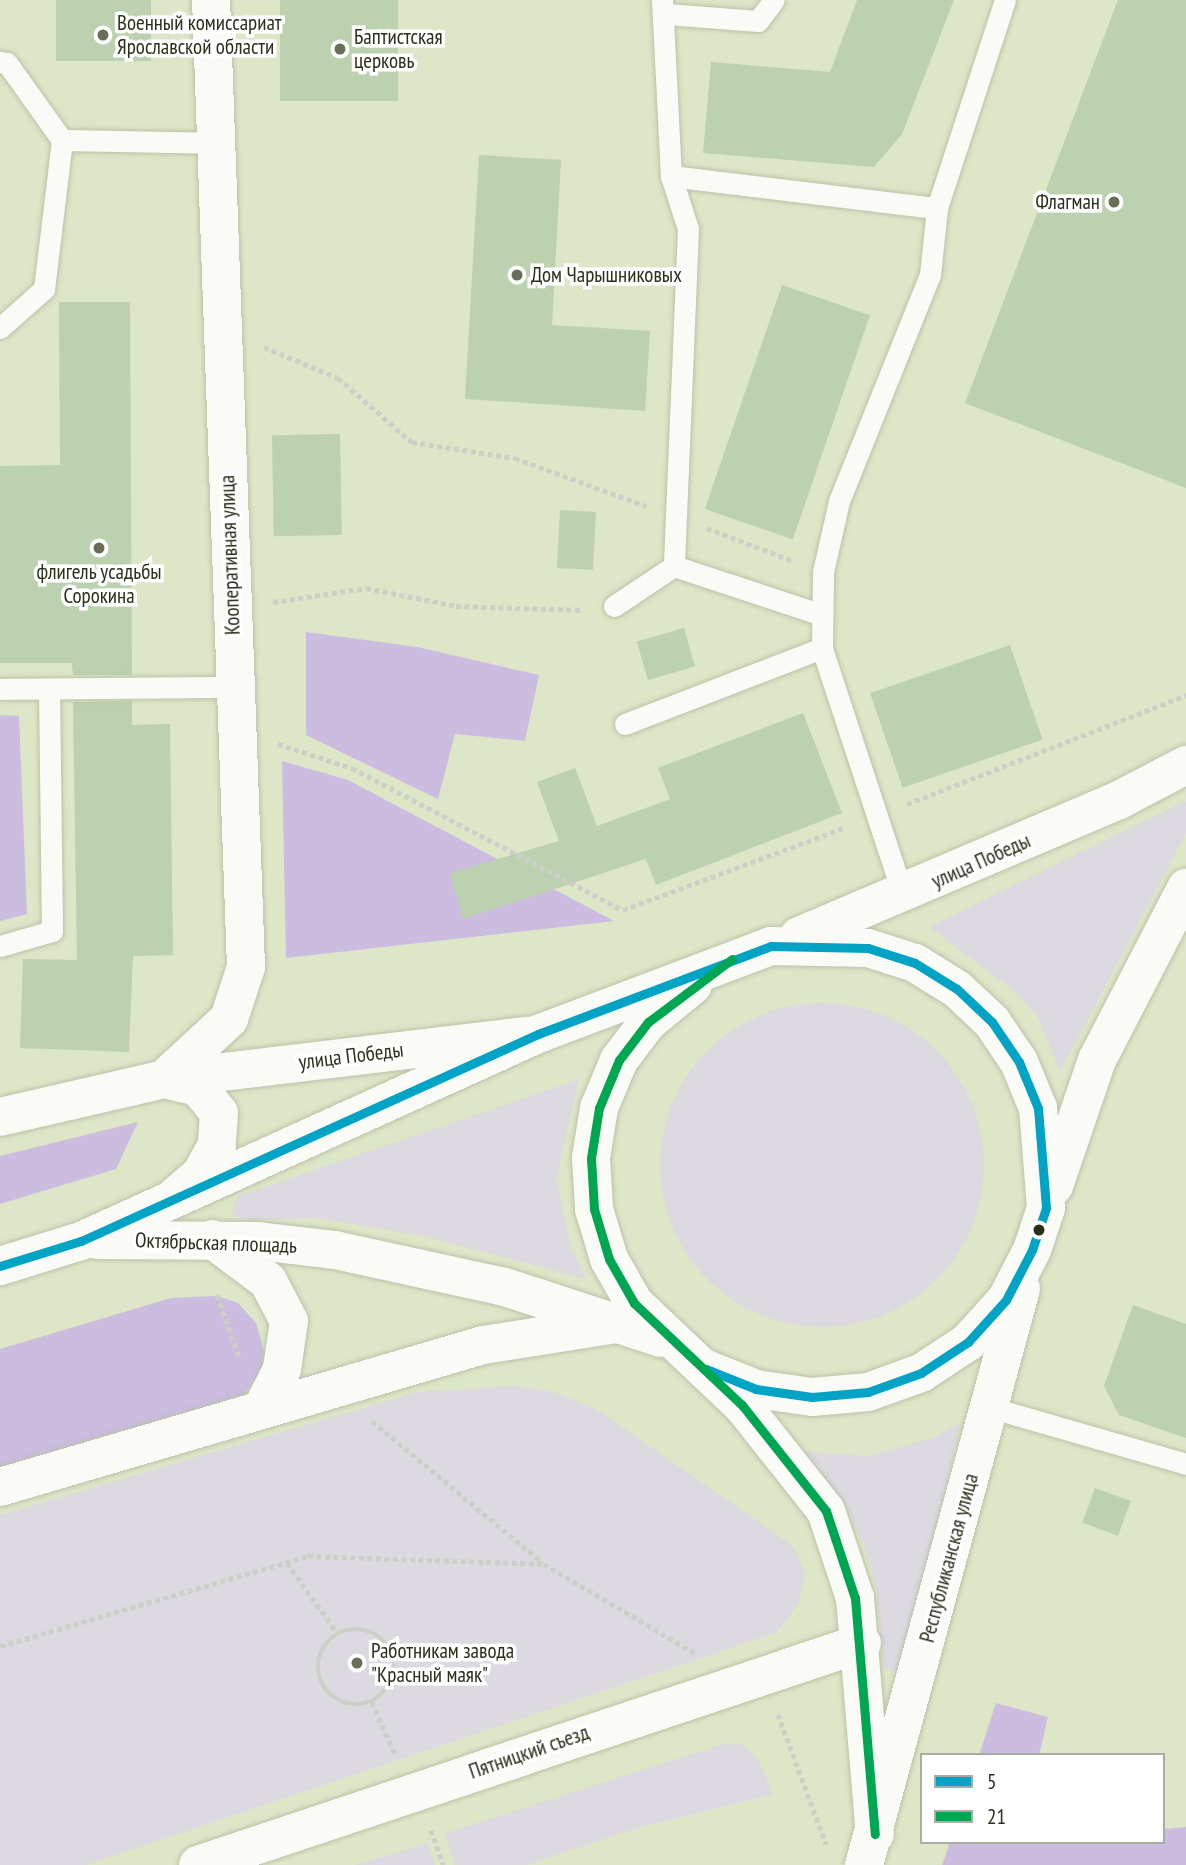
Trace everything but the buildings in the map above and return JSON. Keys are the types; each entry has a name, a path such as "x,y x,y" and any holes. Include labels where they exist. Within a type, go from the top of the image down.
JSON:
{"main road":[{"name":"Кооперативная улица","path":"164,1079 229,1019 243,978 224,330 213,143 211,0"},
{"name":"улица Победы","path":"771,946 903,895 1186,765"},
{"path":"1046,1208 1097,1060 1186,888"},
{"name":"Октябрьская площадь","path":"81,1241 538,1034 771,946 868,948 915,963 974,1005 1020,1062 1038,1108 1046,1208 1032,1250 1006,1300 968,1342 921,1373 868,1392 812,1397 756,1389 706,1369"},
{"name":"Октябрьская площадь","path":"732,959 649,1022 619,1060 597,1120 591,1158 594,1209 609,1259 634,1303 669,1341 706,1369 826,1511 844,1552 862,1643 870,1849"},
{"name":"улица Победы","path":"0,1117 164,1079 538,1034"},
{"name":"улица Победы","path":"164,1079 198,1087 219,1113 217,1145 201,1174 172,1199"},
{"path":"212,1239 268,1282 289,1321 282,1368 264,1405"},
{"name":"Октябрьская площадь","path":"81,1241 212,1239 335,1250 410,1264 624,1323 669,1341"},
{"path":"0,1266 81,1241"},
{"name":"Республиканская улица","path":"870,1849 1032,1250"},
{"path":"0,1487 264,1405 483,1345 624,1323"},
{"name":"Пятницкий съезд","path":"198,1865 733,1683 862,1643"}],"lane":[{"path":"674,566 671,515 688,229 671,176 663,104 665,7 758,21 774,0"},
{"path":"903,895 880,814 822,648 819,614 822,572 839,501 930,275 937,208 1005,0"},
{"path":"0,62 7,63 62,140 44,289 0,327"},
{"path":"62,140 213,143"},
{"path":"671,176 937,208"},
{"path":"614,606 674,566"},
{"path":"674,566 819,614"},
{"path":"625,724 822,648"},
{"path":"0,689 235,687"},
{"path":"0,946 52,931 49,689"},
{"path":"989,1406 1186,1464"}],"path":[{"path":"224,330 338,378 412,442 515,458 822,572"},
{"path":"231,608 366,588 456,606 566,613 614,606"},
{"path":"237,730 352,768 623,909 880,814 1186,695"},
{"path":"363,1413 544,1564 673,1637 733,1683 775,1707 826,1855"},
{"path":"0,1646 309,1556 544,1564"},
{"path":"287,1563 338,1634"},
{"path":"373,1633 390,1650 394,1674 372,1702 346,1704 326,1690 318,1665 338,1634 373,1633"},
{"path":"372,1702 401,1766"},
{"path":"430,1826 444,1865"}],"shaded area":[{"path":"306,632 417,647 539,675 525,741 455,734 438,799 306,735"},
{"path":"0,715 19,716 27,914 0,921"},
{"path":"282,761 348,780 614,921 286,958"},
{"path":"1186,801 1186,833 1060,1072 1038,1017 1016,992 929,927"},
{"path":"822,1003 854,1006 884,1015 912,1030 947,1062 972,1103 981,1133 984,1165 981,1197 972,1227 957,1255 925,1290 884,1315 854,1324 822,1327 790,1324 760,1315 732,1300 697,1268 672,1227 663,1197 660,1165 663,1133 672,1103 687,1075 719,1040 760,1015 790,1006"},
{"path":"579,1079 556,1180 571,1248 586,1279 424,1236 315,1218 242,1221 231,1212 238,1196"},
{"path":"138,1122 116,1169 0,1204 0,1156"},
{"path":"217,1296 238,1303 256,1323 264,1351 262,1369 240,1401 0,1472 0,1349 171,1298"},
{"path":"516,1386 554,1392 596,1409 793,1546 805,1573 798,1604 777,1632 86,1865 0,1865 0,1515 417,1392"},
{"path":"960,1423 906,1668 892,1672 883,1666 876,1586 863,1543 846,1507 797,1451 869,1456 935,1437"},
{"path":"996,1703 1048,1717 1039,1753 980,1753"},
{"path":"723,1744 741,1744 758,1759 773,1794 637,1828 526,1865 455,1865 445,1833"},
{"path":"1186,1827 1186,1865 942,1865 949,1844 1165,1844 1165,1829"},
{"path":"427,1843 435,1865 355,1865"}],"transit line":[{"name":"5","path":"0,1266 81,1241 538,1034 771,946 868,948 915,963 957,989 992,1022 1019,1062 1038,1108 1046,1208 1032,1250 1006,1300 968,1342 921,1373 868,1392 812,1397 756,1389 706,1369"},
{"name":"21","path":"732,959 648,1022 619,1060 599,1108 591,1158 594,1209 609,1259 634,1303 742,1405 826,1511 855,1598 875,1834"}],"place":[{"name":"Военный комиссариат Ярославской области","path":"103,35"},
{"name":"Баптистская церковь","path":"340,49"},
{"name":"Флагман","path":"1114,202"},
{"name":"Дом Чарышниковых","path":"517,275"},
{"name":"флигель усадьбы Сорокина","path":"99,548"},
{"name":"Работникам завода \"Красный маяк\"","path":"357,1663"}]}
